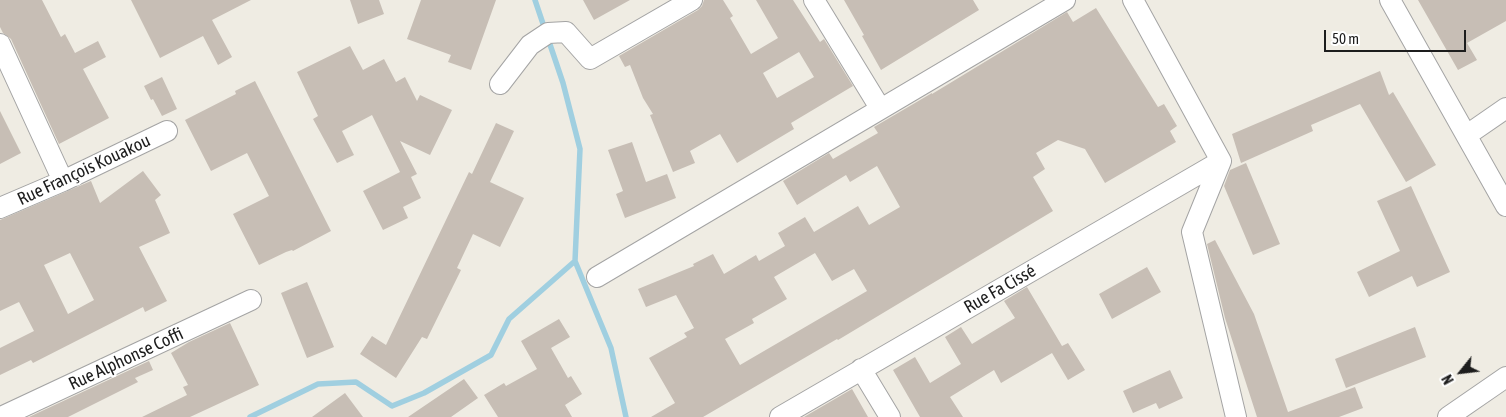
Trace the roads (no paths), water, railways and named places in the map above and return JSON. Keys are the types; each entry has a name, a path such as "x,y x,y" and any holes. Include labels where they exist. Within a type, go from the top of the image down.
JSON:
{"street":[{"path":"500,84 530,45 548,33 566,32 590,59 692,0"},
{"path":"814,0 880,108"},
{"path":"597,276 1065,0"},
{"path":"1132,0 1221,161 1192,232 1236,417"},
{"path":"1390,0 1506,206"},
{"path":"0,44 63,181"},
{"path":"1467,135 1506,108"},
{"name":"Rue François Kouakou","path":"0,208 63,181 168,131"},
{"name":"Rue Fa Cissé","path":"780,417 1221,161"},
{"name":"Rue Alphonse Coffi","path":"1,417 251,300"},
{"path":"862,369 890,417"},
{"path":"1448,417 1506,377"}],"waterway":[{"path":"535,0 563,83 580,149 575,261 611,348 626,417"},
{"path":"250,417 318,384 356,382 392,406 424,393 491,355 509,319 575,261"}]}
